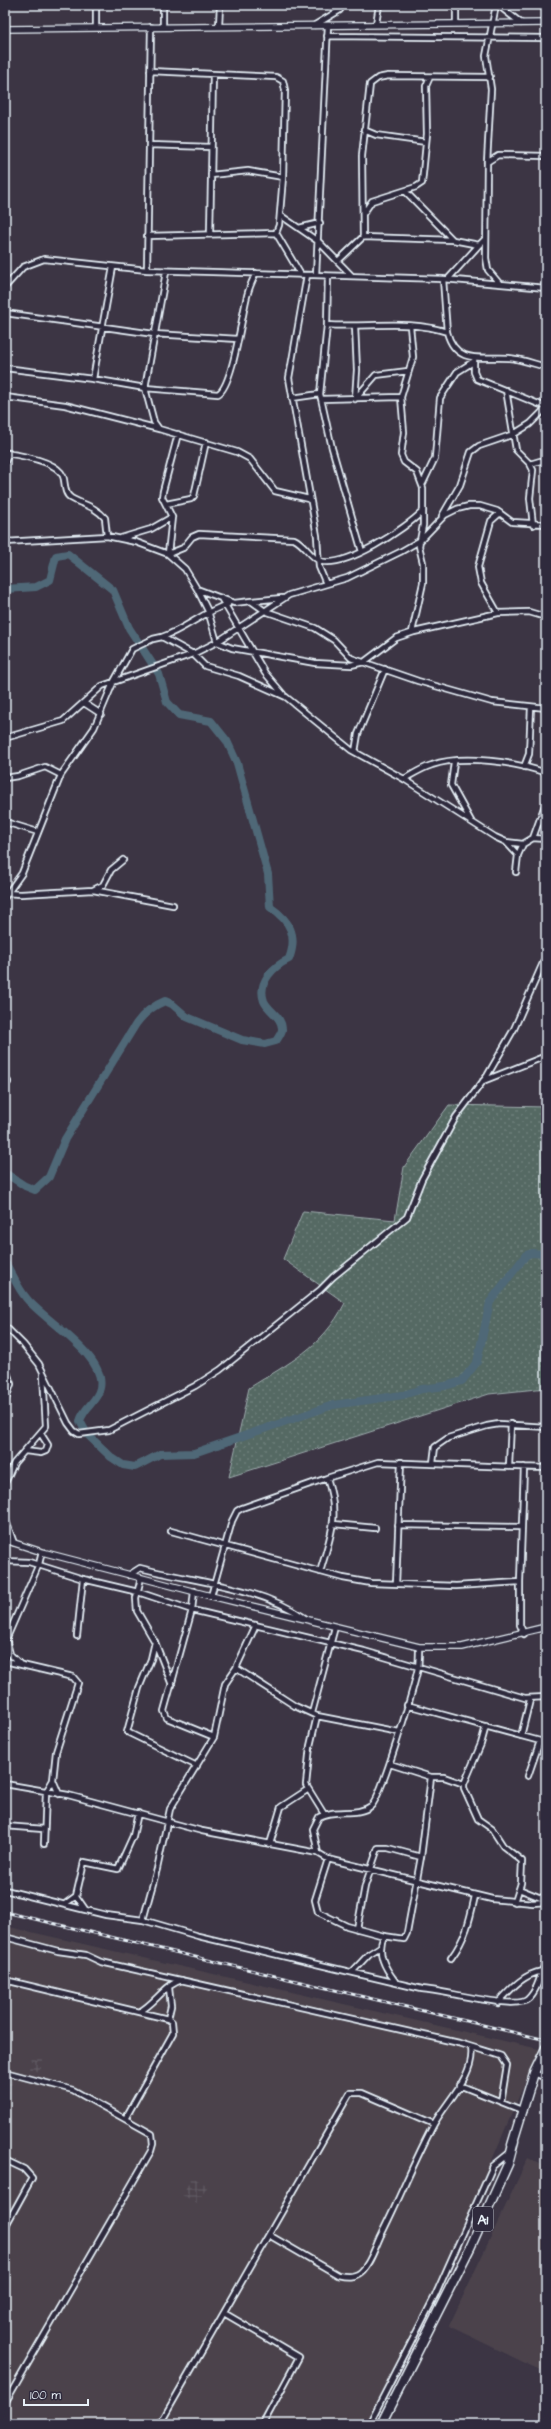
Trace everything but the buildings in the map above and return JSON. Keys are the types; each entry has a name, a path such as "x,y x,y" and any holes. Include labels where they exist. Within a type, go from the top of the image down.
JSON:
{"highway":[{"name":"A1","path":"381,2424 498,2189 508,2164 534,2073 546,2048"},
{"name":"A1","path":"445,2294 514,2141"}],"street":[{"path":"96,5 96,26"},
{"path":"163,5 163,26"},
{"path":"219,26 220,5"},
{"path":"314,26 340,10 342,5"},
{"path":"376,24 380,5"},
{"path":"456,5 456,24"},
{"path":"499,283 488,270 486,238 490,77 486,56 491,23 497,5 521,23"},
{"path":"5,29 96,26 314,26 546,23"},
{"path":"316,275 320,242 328,25"},
{"path":"147,270 151,27"},
{"path":"327,36 546,38"},
{"path":"150,72 276,77 283,81 285,90 283,177 280,215 276,233 301,275"},
{"path":"210,233 213,74"},
{"path":"363,237 364,130 368,89 374,80 388,76 490,77"},
{"path":"363,214 372,202 405,191 422,183 426,142 426,86 430,77"},
{"path":"364,130 376,135 426,142"},
{"path":"150,145 211,147"},
{"path":"487,162 498,155 546,156"},
{"path":"211,175 248,171 283,177"},
{"path":"405,191 453,240"},
{"path":"280,215 320,242 352,276"},
{"path":"299,228 320,223"},
{"path":"147,236 210,233 276,233"},
{"path":"338,261 363,237 453,240 479,245"},
{"path":"486,238 445,279 446,323 449,340 459,352 474,360 512,358 546,367"},
{"path":"5,287 22,267 44,259 166,272 256,273 445,279 546,288"},
{"path":"93,379 101,325 114,267"},
{"path":"160,429 154,422 145,388 166,272"},
{"path":"5,368 93,379 145,388 213,395 220,393 224,388 238,339 246,297 256,273"},
{"path":"307,275 289,372 309,499 317,536 320,573 326,584"},
{"path":"328,276 327,325 320,396 332,448 362,552"},
{"path":"5,313 101,325 154,334 238,339"},
{"path":"436,328 446,323"},
{"path":"327,325 410,326 436,328 447,332"},
{"path":"355,326 357,370 355,398"},
{"path":"410,326 413,357 401,397 404,432 402,460 412,467 423,483"},
{"path":"441,518 460,485 471,452 479,446 514,434 530,424 546,407 477,378 474,372 474,360"},
{"path":"412,632 423,583 423,563 419,546 421,540 423,511 423,483 435,458 440,398 457,372 474,360"},
{"path":"355,398 376,375 408,371"},
{"path":"506,390 516,450 530,464 533,470 530,498 533,524"},
{"path":"292,398 320,396 355,398 401,397"},
{"path":"5,397 56,403 160,429 237,452 250,459 277,492 309,499"},
{"path":"168,554 172,518 162,497 178,434"},
{"path":"166,504 191,499 194,496 206,442"},
{"path":"5,462 7,453 40,461 61,472 64,478 64,488 70,498 92,507 104,518 107,536"},
{"path":"530,464 540,461 546,462"},
{"path":"6,895 22,873 61,775 70,761 78,754 101,714 115,680 132,650 153,639 162,638 174,633 208,611 234,603 284,598 347,578 421,540 441,518 448,513 469,506 493,509 509,521 546,524"},
{"path":"168,554 183,548 192,537 198,534 215,534 294,539 319,560 326,561 362,552 403,528 423,511"},
{"path":"498,613 482,582 478,567 491,521 500,513"},
{"path":"121,538 150,528 172,518"},
{"path":"5,542 107,536 136,542 168,554 185,570 197,589 208,611 216,642"},
{"path":"197,589 234,603"},
{"path":"219,597 240,627 266,673 286,696 355,752 404,779 506,842 518,855"},
{"path":"5,738 63,721 102,686 115,680 144,672 193,654 216,642 284,598"},
{"path":"251,601 265,610 315,628 337,643 351,658 457,693 492,702 546,708"},
{"path":"216,642 232,648 253,652 322,663 352,665 364,662 396,638 412,632 498,613 529,612 546,618"},
{"path":"162,638 193,654 205,666 239,676 286,696"},
{"path":"355,752 358,734 385,669"},
{"path":"84,703 101,714"},
{"path":"524,767 529,754 532,707"},
{"path":"404,779 433,764 454,762 471,758 524,767 546,774"},
{"path":"454,762 451,785 472,822"},
{"path":"5,778 12,778 45,767 61,775"},
{"path":"533,838 546,802"},
{"path":"5,822 38,832"},
{"path":"516,872 518,855 523,844 533,838 546,839"},
{"path":"506,842 523,844"},
{"path":"93,890 102,885 111,870 123,860"},
{"path":"6,895 93,890 174,905"},
{"path":"5,1326 24,1344 71,1428 76,1434 109,1430 208,1378 403,1222 407,1217 414,1196 431,1162 456,1117 482,1082 514,1029 546,956"},
{"path":"482,1082 546,1056"},
{"path":"5,1366 11,1384 5,1402"},
{"path":"5,1483 10,1469 40,1434 47,1423 42,1374"},
{"path":"433,1463 435,1447 448,1438 487,1426 511,1424 546,1427"},
{"path":"509,1466 511,1424"},
{"path":"25,1451 41,1453 46,1451 48,1445 40,1434"},
{"path":"211,1596 234,1516 242,1508 378,1462 546,1468"},
{"path":"396,1584 401,1462"},
{"path":"524,1467 520,1582 520,1625 524,1634"},
{"path":"320,1572 334,1524 334,1501 327,1478"},
{"path":"5,1518 14,1543"},
{"path":"334,1524 375,1528"},
{"path":"398,1525 521,1527"},
{"path":"170,1531 226,1544 320,1572 354,1580 396,1584 456,1586 520,1582"},
{"path":"5,1540 42,1552 129,1575 308,1621 419,1647 462,1647 546,1628"},
{"path":"20,1665 10,1654 6,1641 39,1564 42,1552"},
{"path":"5,1560 24,1561 39,1564 83,1579 138,1592 192,1610 418,1666 428,1672 530,1700 546,1697"},
{"path":"129,1575 140,1568 214,1584 280,1602 308,1621"},
{"path":"141,1578 136,1598 137,1611 155,1642 173,1685"},
{"path":"77,1636 83,1579"},
{"path":"194,1591 192,1610 173,1685 164,1711 167,1718 214,1737"},
{"path":"143,1920 158,1869 167,1820 174,1801 214,1737 225,1684 236,1668 256,1625"},
{"path":"312,1713 335,1627"},
{"path":"155,1642 151,1659 139,1688 128,1732 197,1766"},
{"path":"318,1853 313,1829 319,1817 324,1814 357,1811 374,1805 390,1764 407,1705 418,1666 419,1647"},
{"path":"5,1661 73,1677 78,1683 56,1752 53,1780 46,1792 43,1829 46,1836 44,1844"},
{"path":"236,1668 295,1706 317,1716 399,1732"},
{"path":"521,1736 530,1700"},
{"path":"407,1705 486,1726 541,1743 528,1776"},
{"path":"317,1716 310,1746 307,1790 324,1814"},
{"path":"486,1726 481,1744 464,1784 466,1795 478,1819 492,1829 503,1846 522,1861 523,1865 516,1902"},
{"path":"390,1764 431,1777 444,1777 464,1784"},
{"path":"328,1859 317,1891 315,1907 323,1916 357,1929 384,1936 404,1939 410,1920 421,1857 431,1777"},
{"path":"53,1780 59,1794"},
{"path":"5,1784 59,1794 167,1820 202,1831 318,1853 328,1859 371,1868 474,1896 516,1902 546,1901"},
{"path":"270,1844 281,1807 307,1790"},
{"path":"65,1904 76,1896 84,1862 118,1869 133,1836 138,1813"},
{"path":"5,1826 43,1829"},
{"path":"357,1929 365,1886 375,1852 382,1847 421,1857"},
{"path":"519,1889 546,1901"},
{"path":"5,1890 106,1915 143,1920 198,1936 498,2003 522,2004 528,2000 534,1991 546,1960"},
{"path":"76,1896 86,1909"},
{"path":"452,1958 465,1935 474,1896"},
{"path":"384,1936 380,1947 384,1966 395,1981"},
{"path":"5,1937 471,2047 495,2054 504,2060 507,2065 507,2073 501,2102"},
{"path":"353,1971 369,1954 380,1947"},
{"path":"498,2003 526,1976 542,1971"},
{"path":"139,2012 152,2004 175,1982 183,1979"},
{"path":"5,1980 168,2019 172,2022 173,2033 125,2119"},
{"path":"168,2019 171,2006 169,1988"},
{"path":"269,2236 338,2275 346,2277 361,2272 388,2222 434,2124 459,2085 471,2060 471,2047"},
{"path":"5,2072 73,2090 152,2134 153,2144 151,2151 5,2403"},
{"path":"534,2073 546,2078"},
{"path":"459,2085 524,2111"},
{"path":"160,2424 350,2093 362,2093 434,2124"},
{"path":"369,2424 435,2296 493,2166 508,2154"},
{"path":"5,2160 24,2169 32,2178 5,2227"},
{"path":"224,2312 299,2357 263,2424"}],"shaded area":[{"path":"5,1926 539,2049 446,2269 365,2424 5,2424"},
{"path":"38,2057 43,2059 39,2072 29,2069 32,2058 37,2060"},
{"path":"5,2080 12,2081 9,2095 5,2094 7,2085 5,2084"},
{"path":"528,2158 546,2167 546,2373 449,2326"},
{"path":"192,2177 208,2186 197,2203 182,2195"}],"green space":[{"path":"449,1105 546,1107 546,1388 489,1394 229,1477 249,1388 304,1353 326,1332 336,1319 345,1303 283,1259 303,1211 395,1220 404,1167"}],"waterway":[{"path":"5,589 36,587 50,580 56,556 68,554 113,590 129,628 159,674 167,702 179,715 211,721 227,741 237,763 268,874 270,907 287,923 293,943 289,959 273,970 265,981 263,987 262,994 264,1001 282,1025 282,1031 276,1041 265,1044 242,1040 187,1017 172,1004 165,1001 160,1003 142,1016 136,1024 65,1139 49,1177 35,1190 25,1186 5,1173"},
{"path":"5,1262 27,1299 85,1352 94,1364 100,1376 100,1388 98,1393 84,1412 80,1421 87,1434 111,1457 123,1465 135,1467 160,1454 194,1453 333,1405 403,1395 422,1389 445,1386 462,1381 477,1362 490,1302 526,1255 532,1253 546,1254"}],"railway":[{"path":"5,1912 546,2040"}]}
